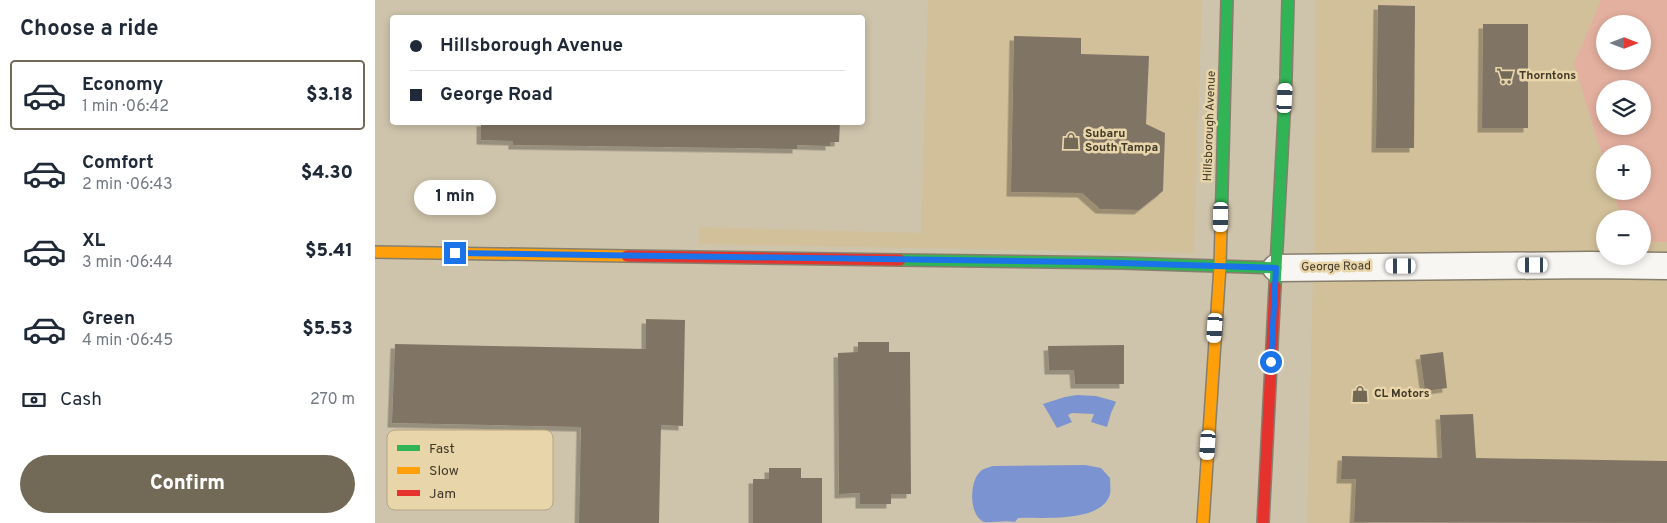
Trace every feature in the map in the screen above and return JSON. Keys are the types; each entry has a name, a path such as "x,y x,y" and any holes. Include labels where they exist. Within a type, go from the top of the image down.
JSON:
{"main road":[{"name":"Hillsborough Avenue","path":"1203,523 1219,266 1227,0"},
{"path":"1263,523 1286,78 1288,0"},
{"name":"George Road","path":"375,252 1112,263 1276,268"}],"street":[{"name":"George Road","path":"1276,268 1667,266"}],"shaded area":[{"path":"928,0 1202,0 1194,253 699,244 699,227 921,233"},
{"path":"1315,0 1601,0 1574,64 1599,145 1596,145 1596,200 1616,200 1619,210 1596,210 1596,253 1314,255"},
{"path":"1601,0 1667,0 1667,242 1651,242 1651,210 1619,210 1616,200 1651,200 1651,145 1599,145 1596,135 1651,135 1651,80 1596,80 1596,135 1574,64"},
{"path":"1651,242 1667,242 1667,254 1651,254"},
{"path":"1667,278 1667,523 1307,523 1313,279"}],"water":[{"path":"1077,395 1096,396 1116,402 1107,427 1091,422 1094,414 1072,413 1068,415 1072,422 1057,428 1043,404"},
{"path":"1085,465 1101,468 1110,478 1110,494 1105,503 1096,510 1084,514 1056,518 1018,518 1015,522 984,522 975,512 972,497 973,489 975,481 982,470 993,466"}],"building":[{"path":"1378,5 1415,6 1414,148 1376,148"},
{"name":"Thorntons","path":"1483,24 1528,24 1528,128 1482,128"},
{"path":"1014,36 1081,38 1081,54 1149,56 1146,124 1165,133 1163,191 1139,210 1100,209 1082,193 1011,192"},
{"path":"481,125 840,125 839,142 830,142 830,146 797,145 797,149 513,145 513,141 481,140"},
{"path":"646,319 685,320 683,426 661,425 659,523 579,523 581,427 392,423 395,344 646,349"},
{"path":"858,342 889,342 889,352 910,352 911,494 891,494 891,504 860,504 860,493 839,494 838,353 858,352"},
{"path":"1124,345 1124,384 1075,384 1074,370 1049,370 1048,346"},
{"path":"1443,352 1447,388 1425,391 1420,355"},
{"path":"1473,414 1476,458 1667,461 1667,523 1354,522 1356,479 1341,479 1342,456 1442,458 1440,415"},
{"path":"769,468 801,468 801,478 822,478 822,523 753,523 753,479 769,479"}],"traffic: fast":[{"path":"1221,228 1227,0"},
{"path":"1275,286 1286,78 1288,0"},
{"path":"900,260 1121,263 1276,268"}],"traffic: slow":[{"path":"1203,523 1221,228"},
{"path":"375,252 627,256"}],"traffic: jam":[{"path":"627,256 900,260"},
{"path":"1263,523 1275,286"}],"place":[{"name":"Thorntons","path":"1505,76"},
{"name":"Subaru South Tampa","path":"1071,141"},
{"name":"CL Motors","path":"1360,394"}],"route":[{"path":"455,253 1088,262 1276,268 1271,362"}]}
